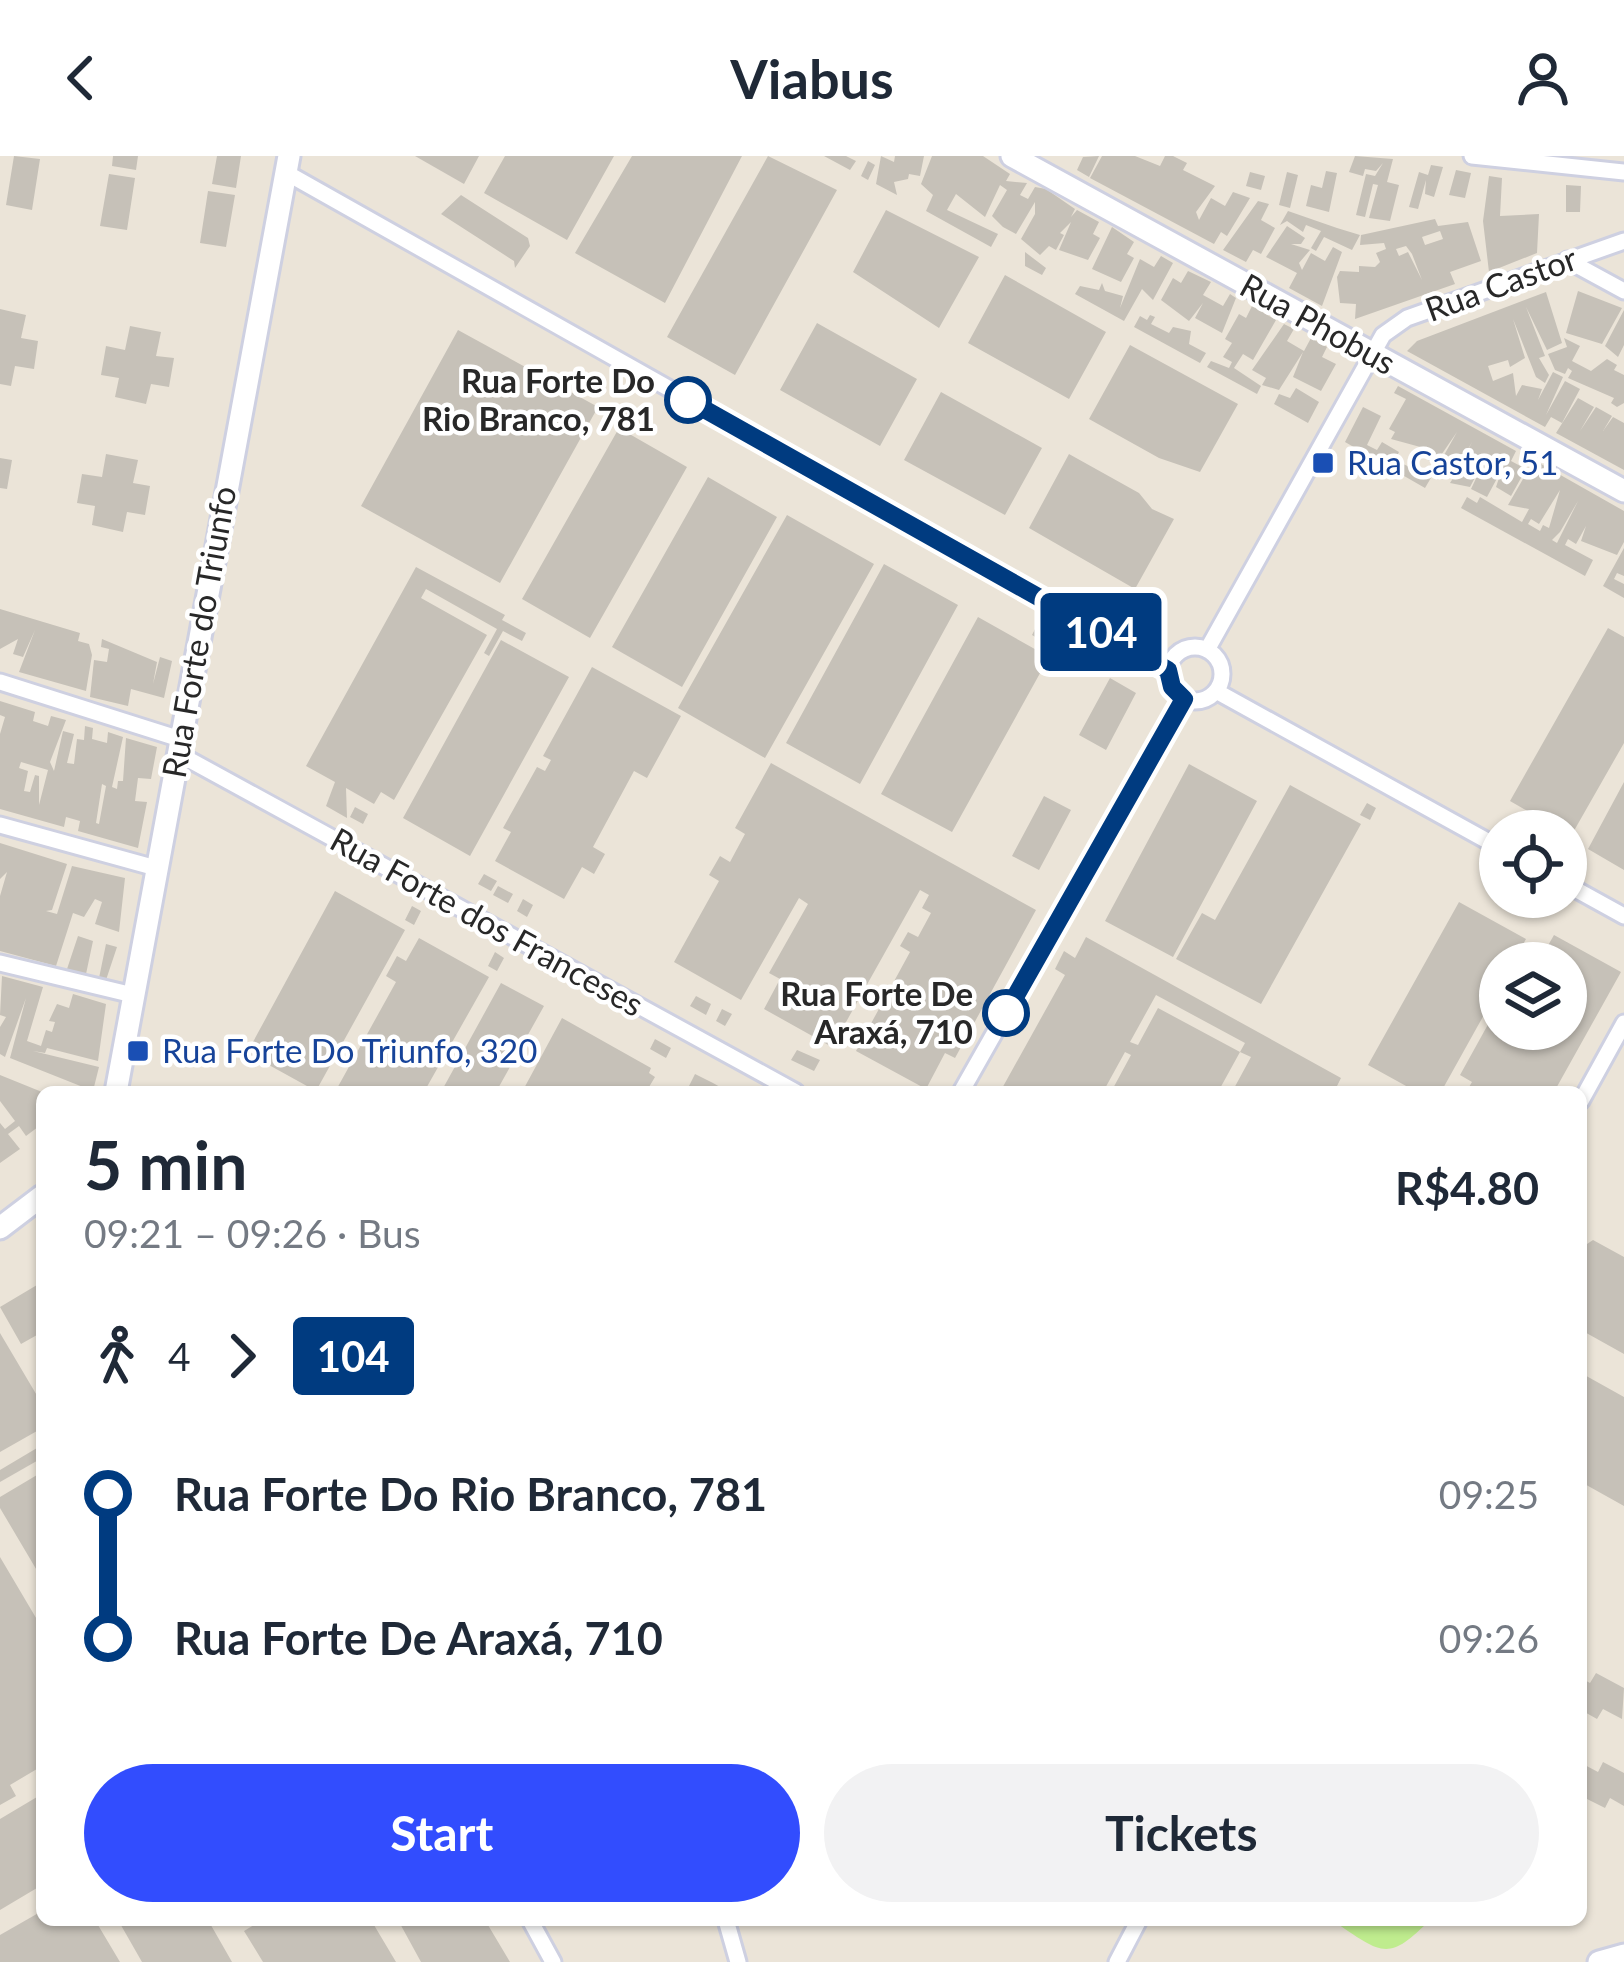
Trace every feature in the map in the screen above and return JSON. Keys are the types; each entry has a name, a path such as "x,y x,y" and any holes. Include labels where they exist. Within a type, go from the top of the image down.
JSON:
{"street":[{"name":"Rua Phobus","path":"1012,156 1624,491"},
{"path":"1472,156 1624,172"},
{"path":"287,164 1168,670 1172,687 1184,699 1202,700 1216,691 1220,665 1207,650 1184,650 1168,670"},
{"name":"Rua Forte do Triunfo","path":"117,1086 287,164"},
{"name":"Rua Castor","path":"1207,650 1370,353 1407,318 1624,241"},
{"path":"1567,260 1624,291"},
{"name":"Rua Forte dos Franceses","path":"0,682 178,746 785,1086"},
{"path":"1216,691 1479,836"},
{"path":"964,1086 1184,699"},
{"path":"0,825 156,868"},
{"path":"1587,896 1624,916"},
{"path":"0,962 133,995"},
{"path":"1587,1090 1624,1023"},
{"path":"0,1228 36,1201"},
{"path":"533,1926 553,1962"},
{"path":"728,1926 738,1962"},
{"path":"1117,1962 1136,1926"},
{"path":"1599,1962 1624,1955"}],"green space":[{"path":"1341,1926 1423,1926 1394,1948 1363,1941"}],"building":[{"path":"14,156 40,159 32,210 6,205"},
{"path":"113,156 138,156 136,170 112,166"},
{"path":"217,156 241,156 236,188 212,184"},
{"path":"415,156 479,156 464,184"},
{"path":"505,156 614,156 567,240 484,193"},
{"path":"632,156 742,156 665,303 575,253"},
{"path":"768,156 837,190 735,375 667,337"},
{"path":"824,156 846,156 856,161 850,170"},
{"path":"881,156 894,162 895,156 924,156 920,176 909,174 908,179 894,182 897,195 876,184"},
{"path":"932,156 983,156 1010,174 1006,181 1027,183 1020,195 1028,199 1035,187 1046,189 1075,209 1071,217 1077,210 1099,222 1093,234 1100,238 1088,260 1059,250 1071,222 1060,233 1064,235 1056,250 1049,246 1040,255 1021,239 1035,214 1035,202 1016,234 1003,227 992,216 1007,190 1000,185 985,217 956,194 947,210 998,234 991,247 926,211 933,195 921,184"},
{"path":"1099,156 1089,177 1077,170 1083,157"},
{"path":"1102,156 1135,156 1160,166 1165,156 1173,156 1187,163 1183,170 1215,186 1196,212 1199,220 1211,198 1225,206 1233,192 1250,198 1227,236 1221,232 1214,244 1090,178"},
{"path":"1355,156 1393,159 1387,182 1399,185 1390,221 1369,218 1378,185 1373,184 1365,217 1356,215 1366,174 1375,176 1383,163 1376,171 1365,169 1363,176 1349,172"},
{"path":"868,161 875,165 868,180 861,176"},
{"path":"1431,165 1443,167 1434,197 1425,194 1426,180 1418,209 1409,207 1419,172 1428,175"},
{"path":"1456,170 1471,173 1465,198 1449,195"},
{"path":"1326,171 1337,173 1329,212 1306,206 1311,185 1322,188"},
{"path":"1250,172 1265,176 1261,190 1246,186"},
{"path":"1287,172 1298,175 1290,208 1279,205"},
{"path":"109,174 135,178 127,230 100,226"},
{"path":"1489,176 1502,178 1500,216 1539,214 1537,253 1489,272 1483,221"},
{"path":"1566,185 1581,186 1580,212 1566,212"},
{"path":"208,191 235,195 226,247 200,243"},
{"path":"461,195 528,238 530,246 515,268 514,261 441,214"},
{"path":"1258,201 1269,204 1261,220 1275,228 1261,254 1253,250 1246,262 1223,250"},
{"path":"886,210 979,257 939,328 853,272"},
{"path":"1288,211 1360,235 1352,250 1324,237 1316,251 1311,248 1321,231 1306,225 1303,232 1287,221 1280,225"},
{"path":"1435,219 1438,226 1468,222 1481,261 1450,272 1455,284 1355,319 1356,304 1340,303 1337,277 1340,271 1359,272 1359,266 1375,267 1380,262 1376,253 1386,249 1384,243 1360,245 1361,235","holes":["1440,231 1443,239 1425,245 1422,237","1406,246 1412,254 1422,280 1408,252 1399,256 1396,249"]},
{"path":"1287,226 1305,238 1301,244 1291,244 1310,250 1299,263 1302,270 1311,253 1325,261 1333,247 1342,252 1322,306 1289,288 1297,273 1266,257"},
{"path":"1112,227 1134,242 1127,254 1134,258 1121,282 1092,269"},
{"path":"1025,252 1046,268 1042,275 1025,266"},
{"path":"1161,256 1173,263 1153,300 1142,289 1124,321 1075,294 1080,286 1099,290 1102,283 1105,291 1123,296 1120,308 1140,259 1154,267"},
{"path":"1188,271 1211,282 1203,295 1223,306 1230,294 1236,298 1222,333 1195,318 1203,303 1189,321 1161,300 1173,278 1181,283"},
{"path":"1005,275 1106,332 1069,399 968,343"},
{"path":"1578,291 1622,308 1602,344 1566,333"},
{"path":"1546,292 1562,343 1547,350 1526,307 1545,356 1539,358 1549,375 1545,383 1536,377 1513,319 1525,358 1510,367 1508,360 1488,366 1493,381 1513,373 1516,396 1522,385 1542,389 1538,400 1553,372 1563,377 1546,415 1565,381 1580,389 1562,423 1551,417 1545,427 1407,351 1417,341"},
{"path":"1252,306 1276,320 1253,360 1243,354 1234,368 1261,386 1257,394 1207,367 1211,361 1229,368 1232,362 1223,357 1232,343 1225,339 1239,314 1246,318"},
{"path":"0,309 26,315 21,338 38,341 34,369 15,366 11,386 0,384"},
{"path":"1624,310 1624,345 1618,357 1605,346"},
{"path":"1150,315 1155,317 1151,324 1169,333 1173,327 1191,331 1189,344 1206,353 1200,363 1134,327 1140,316 1147,320"},
{"path":"817,323 917,379 880,446 780,390"},
{"path":"1284,324 1294,329 1287,341 1304,351 1311,338 1327,347 1322,357 1336,364 1321,391 1293,377 1303,352 1279,390 1262,385 1266,378 1252,370"},
{"path":"130,326 161,332 156,356 174,358 169,387 151,384 146,404 115,397 119,378 101,375 106,346 125,350"},
{"path":"458,330 598,407 500,583 361,506"},
{"path":"1564,338 1580,346 1572,361 1591,371 1607,359 1617,365 1614,370 1624,375 1624,403 1617,407 1611,403 1614,398 1568,378 1572,371 1568,368 1565,374 1555,370 1548,354 1567,347"},
{"path":"1130,345 1238,404 1200,472 1159,458 1089,419"},
{"path":"1398,386 1516,451 1511,461 1526,469 1511,496 1496,487 1502,469 1487,497 1471,489 1489,451 1470,487 1450,483 1457,472 1467,472 1459,468 1472,442 1455,472 1448,469 1438,480 1432,476 1425,488 1345,442 1363,407 1381,416 1367,445 1377,450 1382,442 1399,452 1395,460 1424,474 1427,469 1434,473 1457,432 1435,464 1423,457 1424,448 1391,439 1395,432 1389,429 1406,399 1394,393"},
{"path":"1296,388 1319,402 1308,423 1274,404 1279,394 1290,398"},
{"path":"941,392 1042,448 1005,515 904,460"},
{"path":"1578,398 1594,407 1580,431 1596,407 1612,416 1603,431 1613,417 1624,423 1624,470 1556,433"},
{"path":"619,428 687,467 590,638 522,599"},
{"path":"106,454 138,460 133,483 150,486 145,515 127,512 123,532 92,525 95,506 77,503 82,474 102,477"},
{"path":"1069,454 1139,493 1152,509 1174,519 1135,589 1029,528"},
{"path":"0,458 12,460 7,489 0,488"},
{"path":"1534,460 1624,511 1624,542 1617,555 1581,541 1586,526 1576,544 1568,539 1565,545 1593,560 1585,576 1461,508 1467,497 1477,503 1480,497 1522,522 1529,509 1508,505","holes":["1560,490 1549,528 1543,525 1540,531 1528,524 1531,519 1539,524"]},
{"path":"708,477 777,517 682,687 612,647"},
{"path":"787,515 874,564 765,758 678,708"},
{"path":"1624,548 1624,576 1617,573 1614,579 1624,584 1624,598 1603,586"},
{"path":"884,564 958,605 860,784 786,743"},
{"path":"416,567 505,615 502,620 526,633 522,641 503,631 489,656 484,653 497,629 426,589 421,598 487,635 394,800 381,792 374,804 346,788 347,818 326,806 335,782 306,766"},
{"path":"0,609 80,633 78,641 89,644 92,655 86,691 19,672 35,630 23,657 13,654 18,639 0,649"},
{"path":"978,617 1049,657 952,832 881,794"},
{"path":"1039,621 1051,628 1044,642 1032,635"},
{"path":"1608,628 1624,637 1624,743 1586,810 1526,810 1510,801"},
{"path":"102,639 157,662 153,684 160,657 172,661 164,698 131,689 128,706 90,697 94,660 107,662 109,649 101,647"},
{"path":"501,640 569,677 470,856 403,818"},
{"path":"592,667 681,716 647,778 634,771 593,847 605,854 594,874 582,867 564,899 495,861 511,832 503,828 537,767 545,771 551,760 543,756"},
{"path":"1110,678 1136,693 1106,750 1079,735"},
{"path":"0,701 35,712 33,721 48,726 51,716 66,720 50,762 54,771 63,731 74,734 67,763 74,764 77,739 84,740 85,726 93,728 92,739 107,743 108,732 123,737 112,787 117,789 118,781 123,781 126,738 157,747 151,779 138,778 135,801 147,802 138,848 78,831 80,821 66,817 64,827 0,809 0,734 5,717 0,715","holes":["21,762 48,770 39,805 39,776 35,775 30,792 24,791 28,771 19,768","102,784 106,786 99,824 96,823"]},
{"path":"771,763 1036,910 955,1058 945,1053 928,1086 856,1051 910,952 900,946 908,932 918,937 931,913 922,908 929,895 920,890 832,1047 764,1009 780,979 769,973 808,904 799,898 741,1000 674,962 719,881 709,875 720,856 730,862 745,834 735,828"},
{"path":"1189,764 1257,801 1173,957 1105,921"},
{"path":"1624,782 1624,870 1588,849"},
{"path":"1290,785 1361,824 1261,1004 1176,959 1202,913 1215,920"},
{"path":"1044,796 1071,810 1039,870 1012,856"},
{"path":"1367,803 1376,808 1370,820 1360,815"},
{"path":"355,807 368,814 363,824 350,817"},
{"path":"0,843 67,864 52,910 46,911 57,914 72,866 125,878 119,932 95,924 102,902 95,899 84,917 73,913 56,966 0,951 0,896 7,872 0,879"},
{"path":"484,874 497,881 491,891 478,884"},
{"path":"498,886 513,894 508,903 493,895"},
{"path":"335,891 405,930 319,1086 307,1086 247,1053"},
{"path":"523,899 533,905 527,917 517,911"},
{"path":"1459,902 1479,913 1479,918 1488,918 1526,939 1479,942 1479,1024 1444,1086 1406,1086 1368,1065"},
{"path":"412,906 421,911 414,925 405,920"},
{"path":"78,936 93,941 86,974 67,969"},
{"path":"1086,937 1341,1078 1337,1086 1235,1086 1251,1057 1240,1052 1221,1086 1114,1086 1131,1055 1125,1052 1106,1086 1003,1086 1065,975 1055,969 1064,951 1075,958","holes":["1156,995 1245,1043 1240,1052 1158,1008 1138,1045 1130,1042"]},
{"path":"419,938 489,977 427,1086 338,1086 396,982 386,976 397,956 406,961"},
{"path":"106,944 117,947 106,980 99,978"},
{"path":"495,952 504,958 497,971 488,966"},
{"path":"1587,953 1621,972 1587,1033"},
{"path":"2,976 43,987 27,1041 41,1046 46,1030 52,1032 55,1022 49,1021 57,1004 69,1008 73,994 106,1004 98,1061 47,1048 45,1053 33,1051 99,1067 94,1086 80,1086 10,1058 26,998 5,1057 0,1054 0,1027 6,1017 0,1015"},
{"path":"501,983 544,1006 499,1086 444,1086"},
{"path":"696,996 711,1004 706,1015 690,1006"},
{"path":"722,1009 732,1014 725,1026 716,1021"},
{"path":"562,1018 651,1068 649,1073 655,1077 650,1086 525,1086"},
{"path":"655,1039 671,1048 666,1058 650,1049"},
{"path":"1479,1041 1479,1050 1577,1050 1557,1086 1470,1086 1472,1082 1460,1075"},
{"path":"797,1050 820,1060 814,1071 791,1060"},
{"path":"695,1074 718,1086 689,1086"},
{"path":"0,1075 36,1090 36,1128 26,1136 19,1126 8,1134 20,1149 0,1163 0,1123 5,1129 15,1121 0,1101"},
{"path":"1593,1240 1624,1257 1624,1354 1587,1333 1587,1244"},
{"path":"36,1286 36,1336 21,1344 0,1307"},
{"path":"0,1333 36,1394 36,1432 0,1452"},
{"path":"1587,1376 1624,1397 1624,1506 1587,1485"},
{"path":"36,1449 36,1461 0,1482 0,1470"},
{"path":"36,1476 36,1569 0,1508 0,1497"},
{"path":"0,1557 36,1618 36,1770 10,1785 16,1796 0,1805"},
{"path":"1596,1673 1624,1688 1622,1719 1603,1709 1597,1719 1587,1713 1590,1683"},
{"path":"1603,1762 1624,1773 1624,1806 1610,1798 1605,1808 1587,1799 1587,1766 1598,1772"},
{"path":"36,1798 36,1889 0,1910 0,1819"},
{"path":"36,1914 36,1926 99,1926 120,1962 0,1962 0,1935"},
{"path":"121,1926 211,1926 232,1962 142,1962"},
{"path":"252,1926 375,1926 396,1962 263,1962 244,1931"},
{"path":"401,1926 489,1926 510,1962 421,1962"}],"bus line":[{"name":"104","path":"688,400 1168,670 1172,687 1184,699 1006,1013"}],"place":[{"name":"Rua Forte Do Rio Branco, 781","path":"688,400"},
{"name":"Rua Castor, 51","path":"1323,463"},
{"name":"Rua Forte De Araxá, 710","path":"1006,1013"},
{"name":"Rua Forte Do Triunfo, 320","path":"138,1051"}]}
